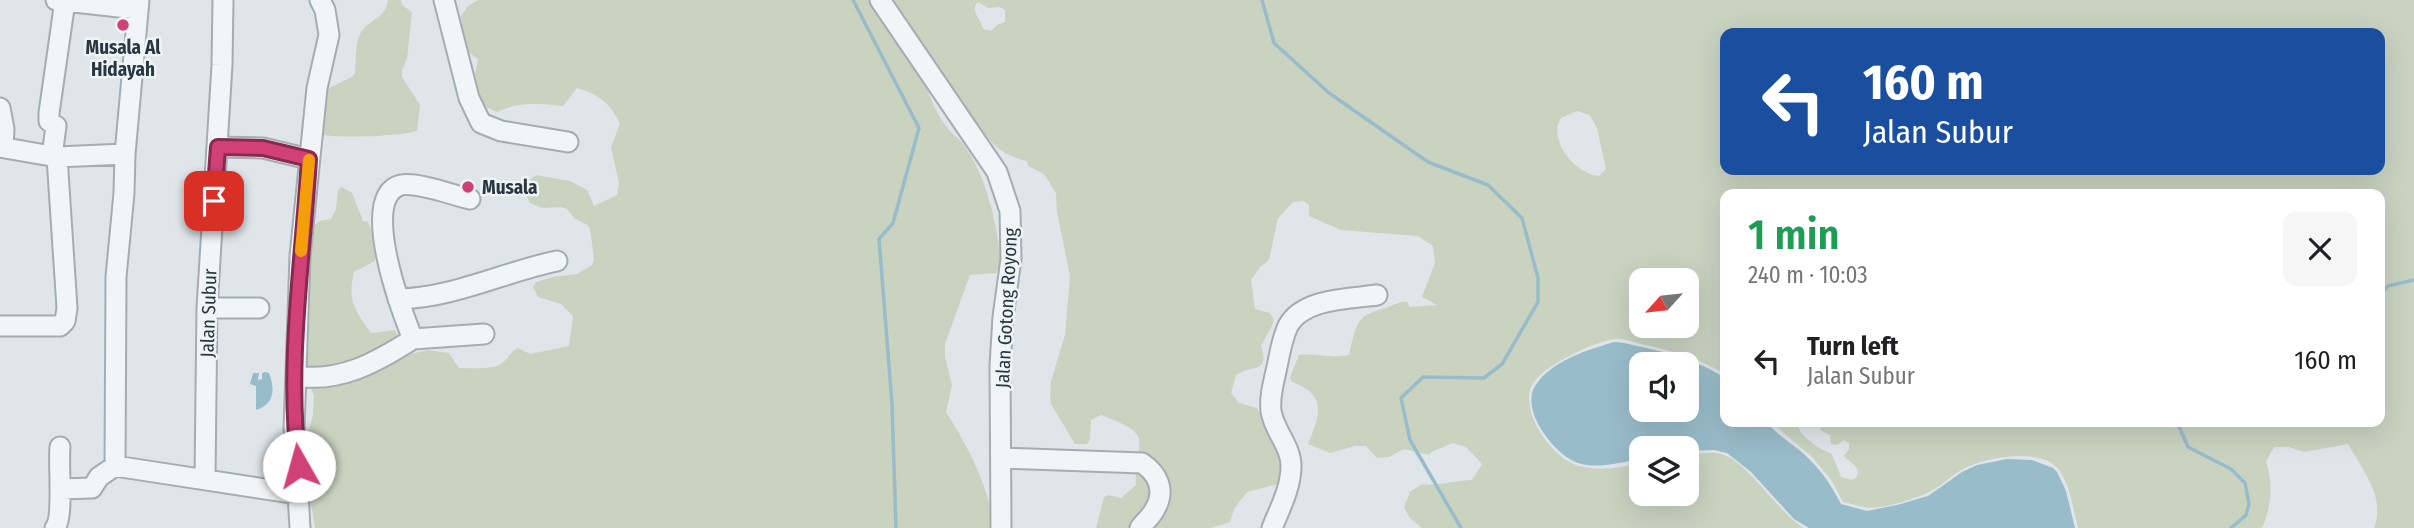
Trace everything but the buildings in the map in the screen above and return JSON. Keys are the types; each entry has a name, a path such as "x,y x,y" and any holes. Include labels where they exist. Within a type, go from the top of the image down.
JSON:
{"street":[{"name":"Jalan Subur","path":"205,478 207,308 218,147 223,0"},
{"path":"300,528 299,466 294,429 300,256 317,88 329,35 325,10 320,0"},
{"path":"444,0 468,98 481,124 501,131 568,142"},
{"name":"Jalan Gotong Royong","path":"880,0 997,172 1010,211 1011,259 1000,366 1001,528"},
{"path":"0,326 60,326 65,321 65,274 54,156 56,126 49,121 60,1 138,5 116,277 115,466"},
{"path":"0,108 2,147 54,156 125,154"},
{"path":"218,147 263,148 309,159"},
{"path":"414,338 398,299 381,212 391,190 404,184 470,199"},
{"path":"398,299 459,290 531,266 557,261"},
{"path":"1272,528 1288,487 1291,469 1290,456 1271,411 1279,354 1288,326 1297,314 1318,304 1377,295"},
{"path":"207,308 259,308"},
{"path":"296,376 319,379 343,374 377,360 414,338 484,334"},
{"path":"55,528 60,520 60,447"},
{"path":"1001,458 1142,463 1159,478 1159,493 1156,509 1140,528"},
{"path":"60,489 92,488 99,477 115,466 298,494"}],"green space":[{"path":"388,0 401,0 402,5 412,12 407,59 402,77 420,105 417,131 368,136 319,134 327,89 355,73 358,38 363,29 384,11"},
{"path":"478,0 2414,0 2414,528 2374,528 2377,517 2375,495 2348,444 2304,452 2289,447 2274,447 2266,461 2270,495 2262,528 2078,528 2064,478 2052,463 2041,458 2013,456 1985,461 1963,469 1937,488 1920,496 1888,506 1871,508 1843,502 1832,481 1812,457 1777,427 1798,427 1816,446 1832,454 1841,477 1852,480 1858,473 1856,467 1844,456 1849,449 1849,443 1844,440 1837,445 1831,444 1830,435 1820,430 1821,427 2385,427 2385,189 1720,189 1720,371 1699,361 1699,352 1674,352 1621,339 1600,342 1542,373 1530,390 1531,412 1542,436 1569,462 1586,468 1602,469 1629,465 1629,506 1699,506 1699,453 1721,454 1741,466 1804,528 1422,528 1410,518 1404,507 1410,492 1422,484 1472,480 1482,464 1466,447 1453,443 1429,455 1404,449 1389,457 1377,458 1366,446 1330,453 1308,444 1316,424 1318,407 1311,393 1292,382 1290,377 1299,355 1349,355 1359,322 1369,314 1401,302 1407,302 1410,307 1437,305 1422,297 1435,263 1433,246 1418,236 1341,230 1309,216 1309,205 1304,201 1293,202 1278,218 1269,260 1251,280 1255,309 1270,313 1273,324 1261,346 1262,365 1236,375 1231,393 1239,403 1257,408 1283,454 1282,483 1247,492 1234,509 1230,522 1211,528 1096,528 1104,497 1109,495 1121,498 1136,485 1140,442 1131,429 1101,415 1091,420 1090,439 1087,444 1075,444 1051,404 1051,381 1065,335 1070,276 1057,212 1056,193 1044,174 1028,166 1027,161 1003,152 958,102 925,81 941,119 964,145 985,187 1002,263 996,273 970,275 945,344 945,357 952,385 946,412 969,452 983,484 991,515 991,528 315,528 312,509 289,438 309,430 313,415 314,396 299,358 306,232 320,221 331,219 336,209 338,190 342,187 352,193 363,221 368,222 376,244 375,261 354,272 351,291 354,305 371,333 395,330 407,355 427,350 449,353 459,368 497,366 518,348 530,354 569,346 573,316 561,304 538,297 533,287 536,282 577,274 592,265 594,259 590,228 575,219 567,209 542,208 530,203 522,186 536,175 570,181 587,190 594,206 617,195 619,183 611,147 620,124 608,105 592,93 577,88 563,106 529,104 497,112 475,102 473,76 478,59 463,48 461,16 468,6","holes":["978,2 988,8 1000,7 1005,10 1005,22 991,31 983,29 975,11","1577,111 1590,115 1597,128 1606,169 1599,176 1581,170 1573,163 1566,155 1558,136 1561,118"]}],"water":[{"path":"1614,342 1664,352 1629,352 1629,422 1699,422 1699,364 1714,372 1720,375 1720,427 1772,427 1814,464 1841,504 1867,511 1897,505 1928,496 1962,472 1977,465 2007,459 2032,460 2057,472 2066,491 2075,528 1809,528 1794,519 1751,472 1727,453 1699,451 1699,436 1629,436 1629,461 1600,465 1578,463 1550,442 1532,407 1535,386 1550,370 1570,358"},
{"path":"253,373 259,373 258,380 262,379 262,373 269,373 271,379 272,395 267,404 256,410 256,386 250,384"}],"waterway":[{"path":"853,0 919,128 893,223 879,239 892,404 896,528"},
{"path":"1262,0 1274,43 1329,93 1428,162 1488,185 1522,218 1538,278 1538,302 1502,364 1484,378 1423,377 1401,398 1410,440 1461,528"},
{"path":"2385,289 2388,286 2414,280"},
{"path":"2179,427 2188,447 2231,469 2245,483 2249,504 2246,515 2231,528"}],"slow traffic":[{"path":"301,251 309,160"}],"place":[{"name":"Musala Al Hidayah","path":"123,25"},
{"name":"Musala","path":"468,187"}],"route":[{"path":"214,201 218,147 263,148 309,159 298,305 294,429 299,466"}]}
